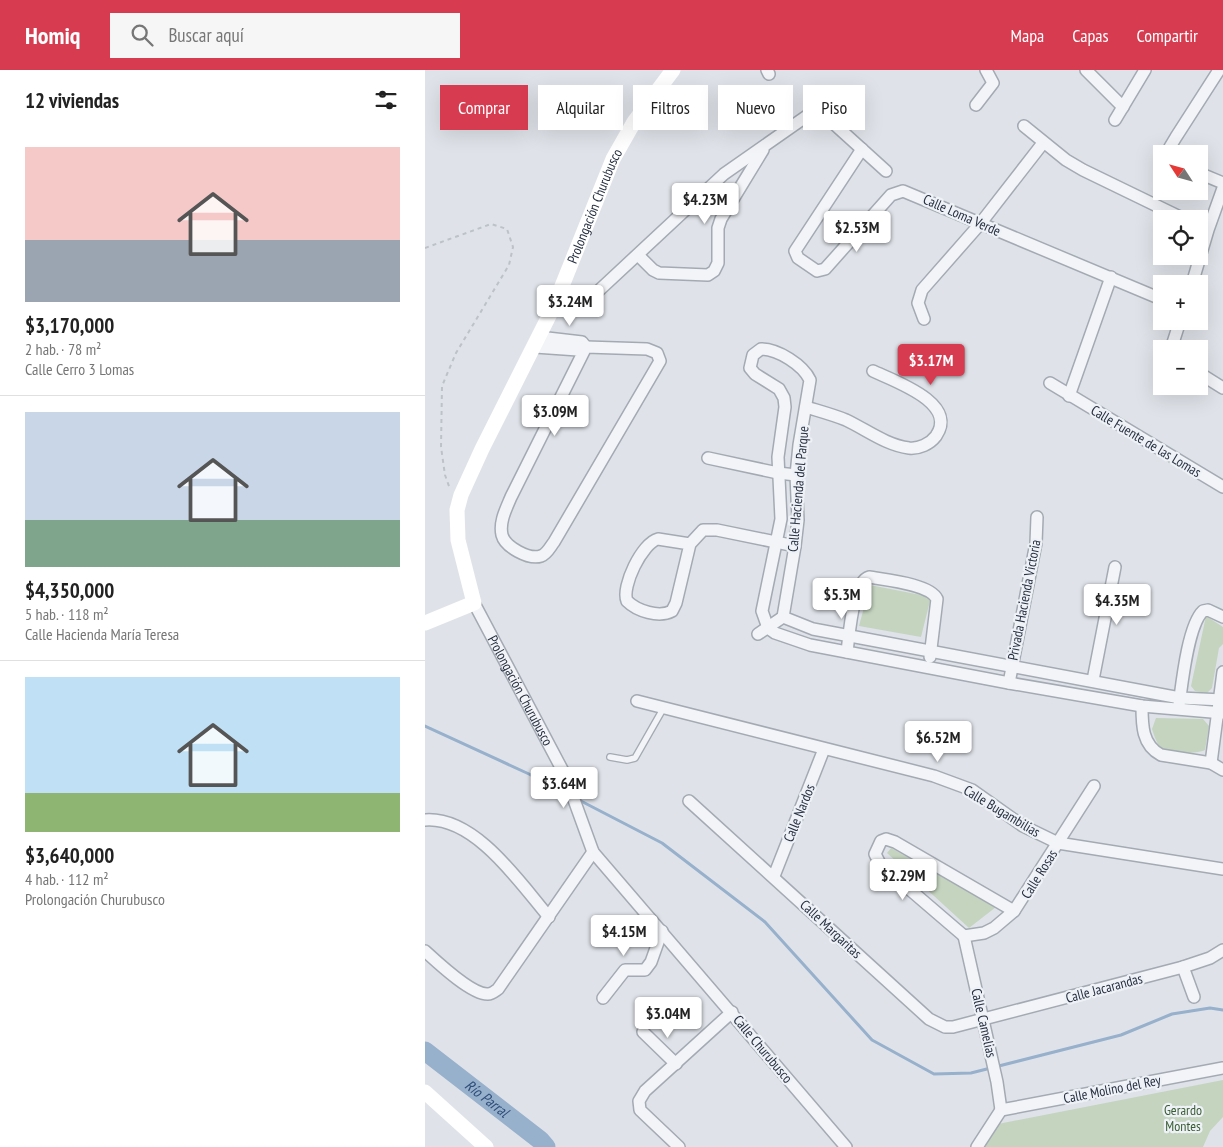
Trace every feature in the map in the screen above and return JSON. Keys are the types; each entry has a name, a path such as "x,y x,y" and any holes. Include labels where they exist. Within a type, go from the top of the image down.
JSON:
{"main road":[{"name":"Prolongación Churubusco","path":"474,602 458,540 457,510 461,495 481,449 554,306 613,159 634,122 673,70"},
{"path":"425,623 474,602"},
{"path":"425,1092 487,1147"}],"street":[{"path":"976,105 993,83 986,70"},
{"path":"1086,70 1123,107"},
{"path":"1115,120 1145,70"},
{"path":"1173,145 1219,70"},
{"path":"554,306 587,300 639,255 724,174 766,146 807,114 814,111 822,113 886,171"},
{"path":"1024,126 1043,143 1083,170 1166,210"},
{"path":"923,319 918,303 922,290 980,224 1043,143"},
{"path":"639,255 659,274 708,275 714,270 718,263 718,228 721,219 766,146"},
{"name":"Calle Loma Verde","path":"862,149 797,247 796,255 807,265 820,272 825,269 897,192 910,192 980,224 1111,277 1153,296"},
{"path":"1208,176 1223,182"},
{"path":"1208,218 1223,188"},
{"path":"1069,396 1111,277"},
{"path":"537,342 578,350 586,347 653,350 659,356 661,362 554,542 540,556 531,556 508,545 503,538 503,519 511,497 586,347"},
{"name":"Calle Hacienda del Parque","path":"763,631 762,611 781,519 778,473 784,398 779,389 755,374 750,368 750,360 758,351 766,349 775,352 803,370 810,380 799,445 797,474 798,520 795,546 784,599 783,617"},
{"path":"806,407 844,420 897,445 911,448 920,447 933,440 941,421 934,405 909,388 873,371"},
{"path":"1208,379 1223,388"},
{"name":"Calle Fuente de las Lomas","path":"1050,382 1069,396 1223,487"},
{"path":"708,458 778,473 797,474"},
{"name":"Privada Hacienda Victoria","path":"1009,683 1036,543 1037,516"},
{"path":"690,544 658,539 646,545 641,551 625,591 627,601 640,610 663,614 672,611 676,603 690,544 697,534 709,529 795,546"},
{"path":"1093,680 1115,567"},
{"path":"847,652 859,584 869,576 925,588 935,594 937,598 929,666"},
{"name":"Prolongación Churubusco","path":"474,602 565,775 588,834"},
{"path":"1179,703 1192,634 1198,618 1203,611 1209,610 1223,617"},
{"path":"763,631 783,617 801,626 1093,680 1221,712"},
{"path":"763,631 783,638 847,652 1143,706 1222,700"},
{"path":"1211,764 1221,712 1223,672"},
{"name":"Calle Bugambilias","path":"637,701 934,776 972,790 1023,826 1058,843 1223,869"},
{"path":"1143,706 1143,731 1146,741 1155,752 1161,755 1211,764 1223,770"},
{"name":"Calle Nardos","path":"774,876 824,749"},
{"name":"Calle Rosas","path":"964,936 984,933 994,928 1014,911 1094,786"},
{"name":"Calle Margaritas","path":"689,801 774,876 929,1019 945,1027 983,1020"},
{"path":"425,820 434,819 461,829 483,842 549,917"},
{"name":"Calle Churubusco","path":"588,834 593,852 847,1147"},
{"path":"964,936 881,864 875,854 881,841 886,839 895,842 1014,911"},
{"path":"425,951 469,986 486,994 493,993 499,989 593,852"},
{"path":"603,998 625,970 645,970 651,962 662,931"},
{"name":"Calle Camelias","path":"964,936 1001,1110"},
{"name":"Calle Jacarandas","path":"983,1020 1183,967 1210,958 1223,950"},
{"path":"1183,967 1194,997"},
{"path":"679,1147 640,1110 638,1106 641,1096 732,1012"},
{"path":"643,1032 676,1064"},
{"name":"Calle Molino del Rey","path":"1001,1110 1223,1068"},
{"path":"977,1147 1001,1110"}],"lane":[{"path":"610,757 627,760 635,758 663,709"}],"path":[{"path":"425,248 491,224 507,229 513,247 509,265 456,353 442,386 441,447 445,475 457,510"}],"green space":[{"path":"870,585 931,597 921,637 859,626"},
{"path":"1206,616 1223,627 1223,644 1219,648 1212,688 1207,693 1195,691 1191,686"},
{"path":"1156,718 1203,719 1209,726 1205,750 1185,753 1164,750 1158,743 1152,729"},
{"path":"891,848 996,907 969,928 887,853"},
{"name":"Gerardo Montes","path":"1223,1080 1223,1117 1210,1131 1203,1147 985,1147 998,1124"}],"waterway":[{"path":"425,726 529,774 569,795"},
{"path":"577,799 662,843 765,922 872,1040 934,1074 971,1073 1121,1035 1172,1014 1210,1008 1223,1010"},
{"name":"Río Parral","path":"425,1051 540,1140 546,1147"}]}
